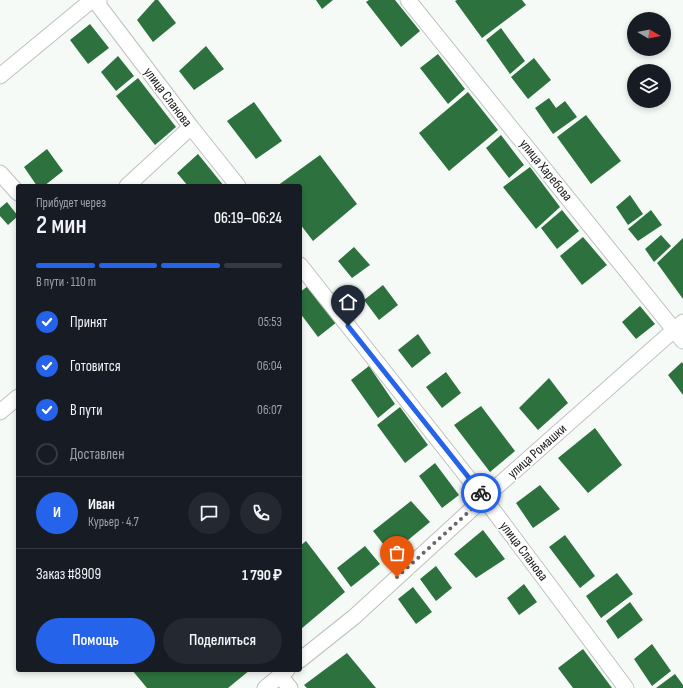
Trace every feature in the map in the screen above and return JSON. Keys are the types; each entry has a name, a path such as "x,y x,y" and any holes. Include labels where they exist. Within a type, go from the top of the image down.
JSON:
{"street":[{"name":"улица Харебова","path":"408,0 680,331"},
{"path":"0,76 97,2"},
{"name":"улица Сланова","path":"97,2 191,127 236,184"},
{"path":"129,184 191,127"},
{"path":"0,173 16,191"},
{"name":"улица Сланова","path":"302,268 484,498 626,688"},
{"name":"улица Ромашки","path":"302,658 354,617 484,498 680,331"},
{"path":"0,412 16,399"},
{"path":"265,688 284,673 290,688"}],"building":[{"path":"155,0 158,0 176,23 153,42 137,20"},
{"path":"316,0 333,0 322,9"},
{"path":"369,0 395,0 420,31 401,47 366,2"},
{"path":"522,0 526,5 482,38 455,1"},
{"path":"90,24 109,48 88,64 70,40"},
{"path":"501,28 525,61 510,74 486,40"},
{"path":"206,46 224,69 194,90 179,71"},
{"path":"438,54 465,89 448,104 420,68"},
{"path":"118,56 134,76 116,91 101,72"},
{"path":"534,58 551,80 528,99 511,77"},
{"path":"138,78 176,127 155,145 116,96"},
{"path":"468,92 498,130 449,171 419,133"},
{"path":"549,98 556,108 565,101 577,117 553,134 535,108"},
{"path":"254,102 282,141 256,159 227,121"},
{"path":"586,115 621,161 591,184 557,137"},
{"path":"501,135 524,165 509,178 486,148"},
{"path":"47,149 63,171 47,184 36,184 24,167"},
{"path":"198,154 222,184 186,184 177,173"},
{"path":"320,155 357,204 313,241 302,227 302,184 280,184"},
{"path":"530,167 560,207 536,229 503,187"},
{"path":"630,195 643,214 628,225 616,207"},
{"path":"7,202 16,213 16,218 8,225 0,216 0,208"},
{"path":"562,210 579,231 557,249 541,228"},
{"path":"651,210 662,225 638,241 628,229"},
{"path":"661,235 671,246 654,262 645,249"},
{"path":"583,237 607,265 582,285 560,256"},
{"path":"683,238 683,299 657,263"},
{"path":"354,247 370,265 352,278 338,261"},
{"path":"383,285 398,305 379,320 364,300"},
{"path":"308,286 337,322 318,337 302,316 302,290"},
{"path":"640,306 655,324 636,339 622,322"},
{"path":"418,334 431,353 412,368 398,350"},
{"path":"682,362 683,364 683,395 668,375"},
{"path":"369,366 395,404 378,418 351,380"},
{"path":"446,372 461,393 442,408 426,387"},
{"path":"549,378 568,403 538,430 519,408"},
{"path":"481,406 515,451 490,472 454,425"},
{"path":"400,407 428,445 405,463 377,425"},
{"path":"595,428 622,465 588,493 558,458"},
{"path":"435,463 459,495 442,508 419,476"},
{"path":"540,485 560,509 533,528 516,503"},
{"path":"411,501 430,522 391,554 373,531"},
{"path":"483,530 505,559 476,578 454,554"},
{"path":"565,535 595,576 580,588 549,547"},
{"path":"306,541 345,592 302,628 302,544"},
{"path":"365,546 380,564 351,587 337,568"},
{"path":"436,566 452,588 436,601 420,579"},
{"path":"617,573 633,594 601,618 586,596"},
{"path":"524,584 537,602 519,615 507,598"},
{"path":"413,587 432,612 416,624 398,599"},
{"path":"630,602 643,620 618,639 606,621"},
{"path":"652,644 671,671 652,686 634,659"},
{"path":"583,649 612,688 573,688 558,668"},
{"path":"347,653 376,688 307,688 304,685"},
{"path":"134,672 248,672 228,688 147,688"},
{"path":"675,674 683,685 683,688 656,688"}],"way so far":[{"path":"397,577 484,498 481,493"}],"route":[{"path":"348,326 481,493"}]}
